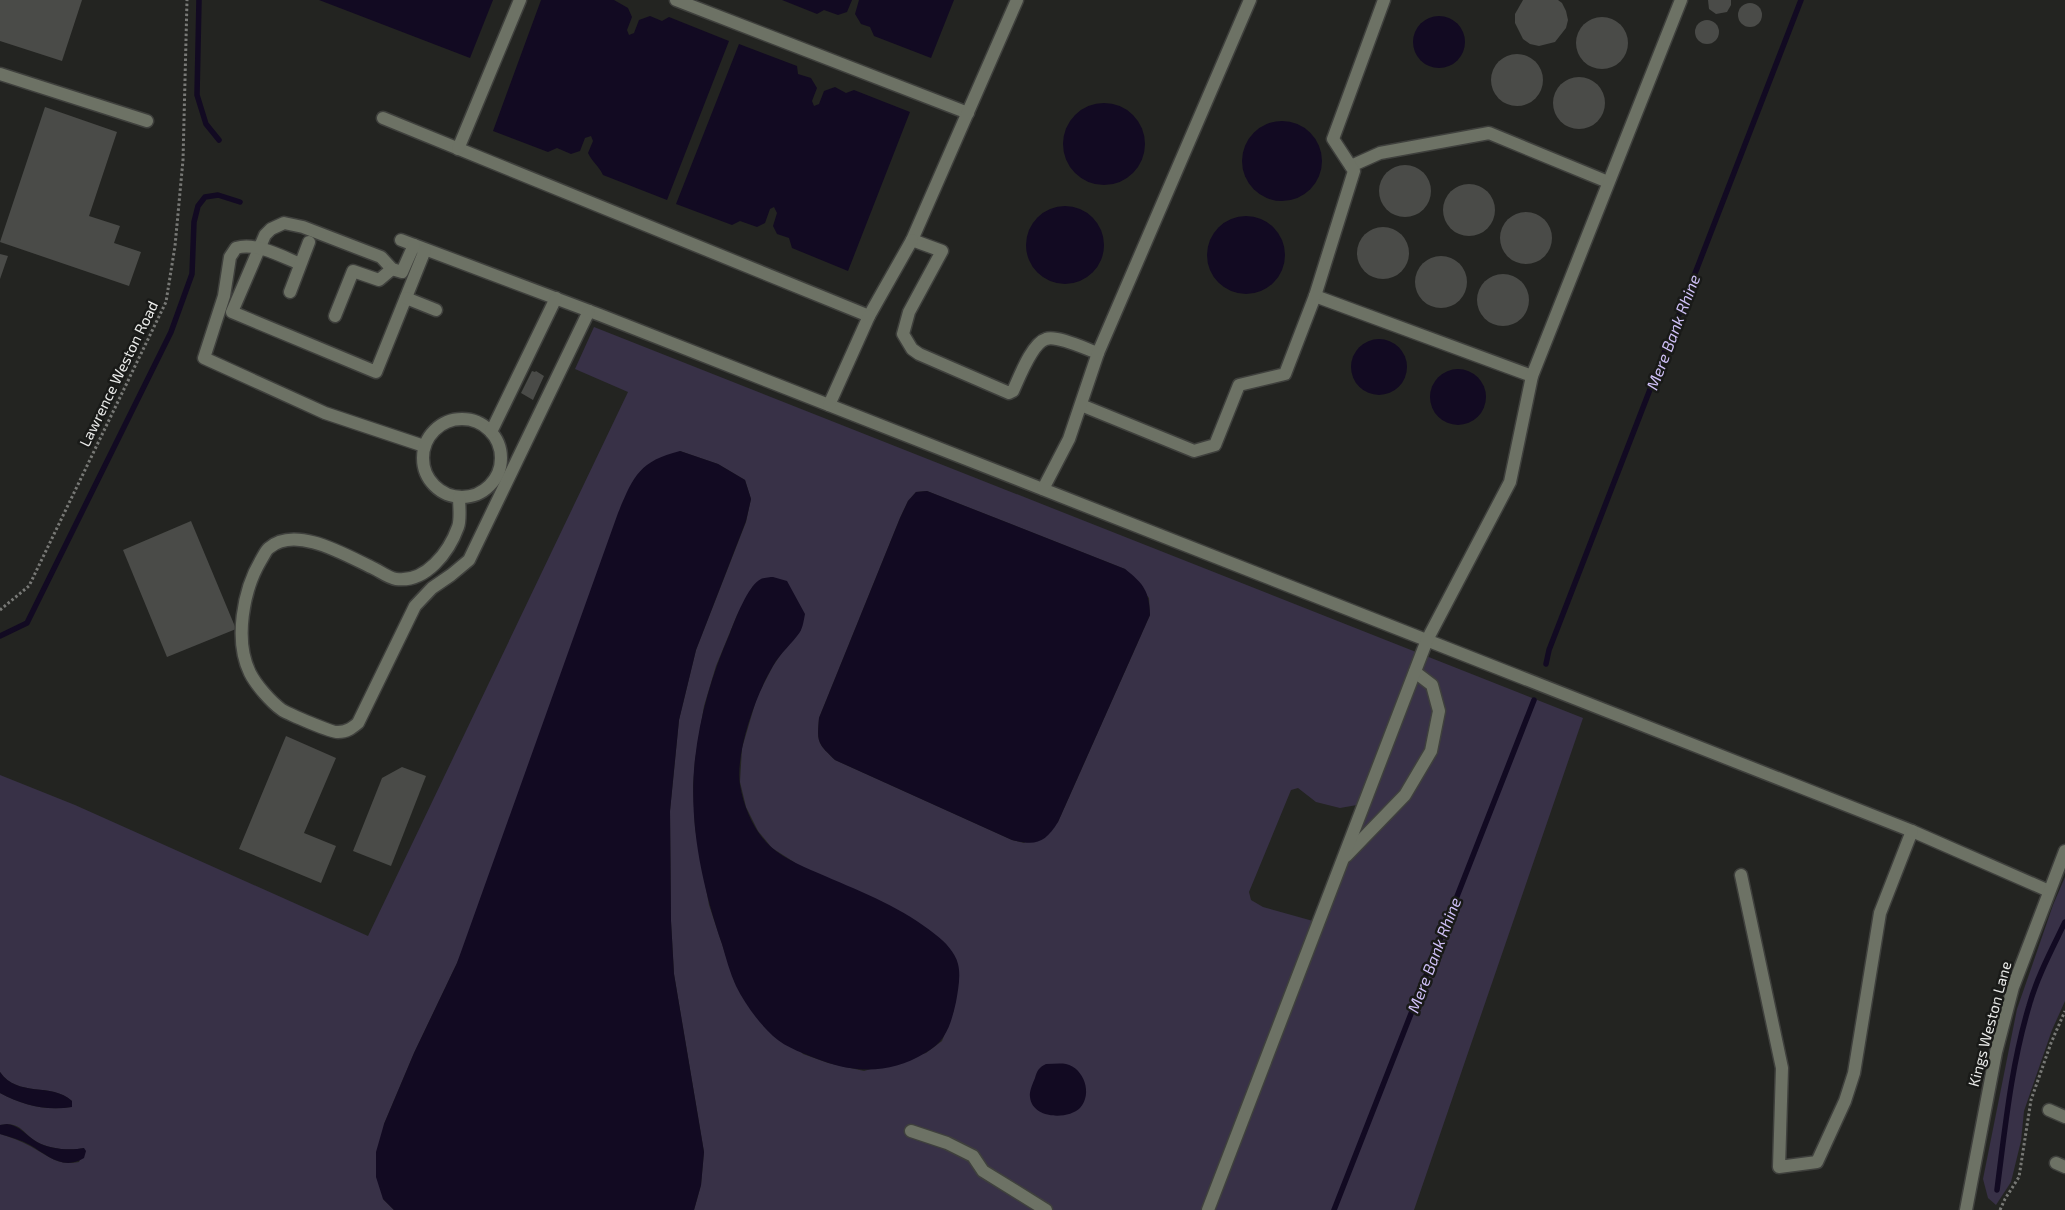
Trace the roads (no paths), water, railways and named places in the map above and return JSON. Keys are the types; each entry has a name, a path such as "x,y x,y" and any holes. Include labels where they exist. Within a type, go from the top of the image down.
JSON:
{"street":[{"path":"458,149 520,0"},
{"path":"676,0 968,113"},
{"path":"829,405 869,316 912,240 1018,0"},
{"path":"1043,489 1069,439 1098,353 1250,0"},
{"path":"1081,405 1194,451 1215,445 1239,385 1285,374 1315,296 1354,171 1333,139 1384,0"},
{"path":"1208,1210 1427,640 1510,482 1532,376 1680,0"},
{"path":"0,74 147,120"},
{"path":"383,118 869,316"},
{"path":"1351,166 1380,153 1489,133 1608,182"},
{"path":"284,223 303,227 381,257 392,269 402,272 419,247 406,298 376,372 232,312 265,236 271,229 284,223"},
{"path":"401,240 556,298 1912,830 2049,891"},
{"path":"912,240 942,251 909,312 903,334 912,349 919,354 1009,393 1013,391 1037,344 1046,338 1055,338 1098,353"},
{"path":"290,292 309,242"},
{"path":"300,264 259,248 245,245 236,248 230,257 224,296 204,358 325,413 424,446"},
{"path":"335,316 353,270 379,280 392,269"},
{"path":"1315,296 1532,376"},
{"path":"406,298 436,310"},
{"path":"492,432 556,298"},
{"path":"458,497 459,526 444,555 428,571 407,578 395,579 330,548 307,540 285,540 269,548 256,568 244,604 242,649 250,674 282,710 337,732 351,730 358,723 415,606 432,588 469,560 501,481 589,311"},
{"path":"462,418 478,422 492,432 500,446 501,481 485,491 470,497 458,497 438,490 427,478 422,462 424,446 432,431 446,422 462,418"},
{"path":"1342,860 1405,795 1431,751 1439,711 1432,685 1415,672"},
{"path":"1741,875 1782,1068 1779,1167 1817,1162 1845,1101 1854,1073 1880,913 1912,830"},
{"name":"Kings Weston Lane","path":"1966,1210 1996,1052 2014,987 2065,851"},
{"path":"2049,1110 2065,1118"},
{"path":"911,1131 947,1142 973,1156 983,1171 1046,1210"}],"waterway":[{"path":"199,0 197,95 206,124 219,140"},
{"name":"Mere Bank Rhine","path":"1546,664 1549,650 1801,0"},
{"path":"0,636 27,623 171,332 192,274 194,222 198,206 205,197 218,195 240,202"},
{"name":"Mere Bank Rhine","path":"1334,1210 1534,700"},
{"path":"1997,1190 2009,1098 2023,1029 2036,984 2065,922"}]}
